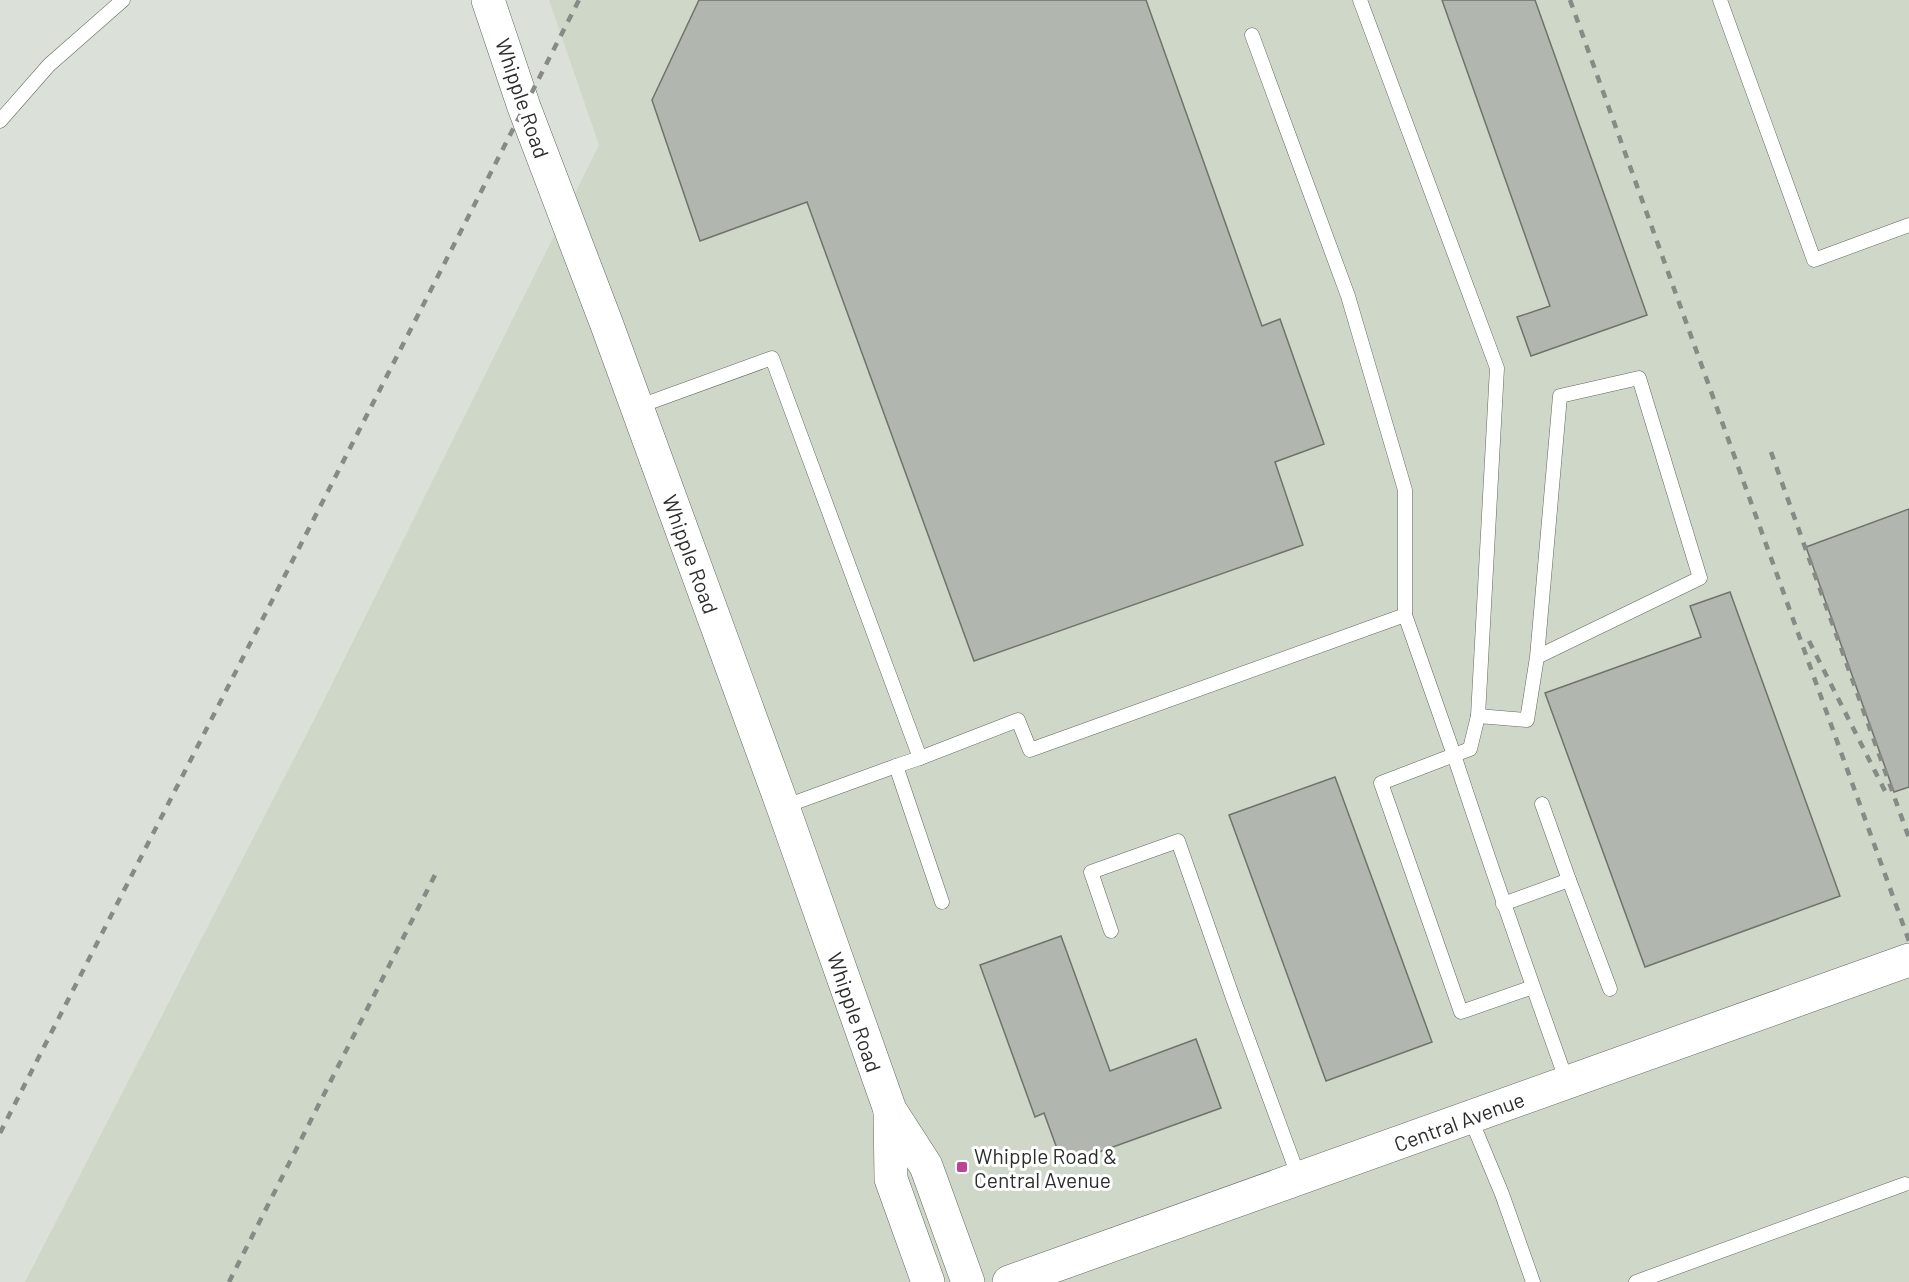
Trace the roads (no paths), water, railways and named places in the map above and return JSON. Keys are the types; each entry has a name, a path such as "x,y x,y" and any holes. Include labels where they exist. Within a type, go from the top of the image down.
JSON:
{"main road":[{"name":"Whipple Road","path":"489,0 524,107 783,807 890,1110 926,1166 968,1282"},
{"name":"Central Avenue","path":"1009,1282 1909,960"},
{"name":"Whipple Road","path":"890,1110 891,1179 928,1282"}],"lane":[{"path":"0,121 49,65 123,0"},
{"path":"1360,0 1497,368 1478,716 1470,749 1381,783 1461,1012 1533,987"},
{"path":"1720,0 1814,260 1909,225"},
{"path":"1252,35 1348,296 1405,490 1405,615 1503,904 1568,1082"},
{"path":"636,407 772,358 920,758"},
{"path":"1478,716 1527,720 1537,657 1560,396 1639,378 1700,578 1537,657"},
{"path":"783,807 1018,720 1030,750 1405,615"},
{"path":"896,766 942,902"},
{"path":"1542,804 1611,989"},
{"path":"1111,931 1091,872 1178,841 1299,1178"},
{"path":"1503,904 1569,880"},
{"path":"1470,1117 1502,1194 1533,1282"},
{"path":"1636,1282 1905,1184"}],"railway":[{"path":"0,1133 579,0"},
{"path":"1570,0 1909,941"},
{"path":"1771,452 1909,838"},
{"path":"1809,641 1886,793"},
{"path":"229,1282 436,873"}],"place":[{"name":"Whipple Road & Central Avenue","path":"962,1167"}]}
